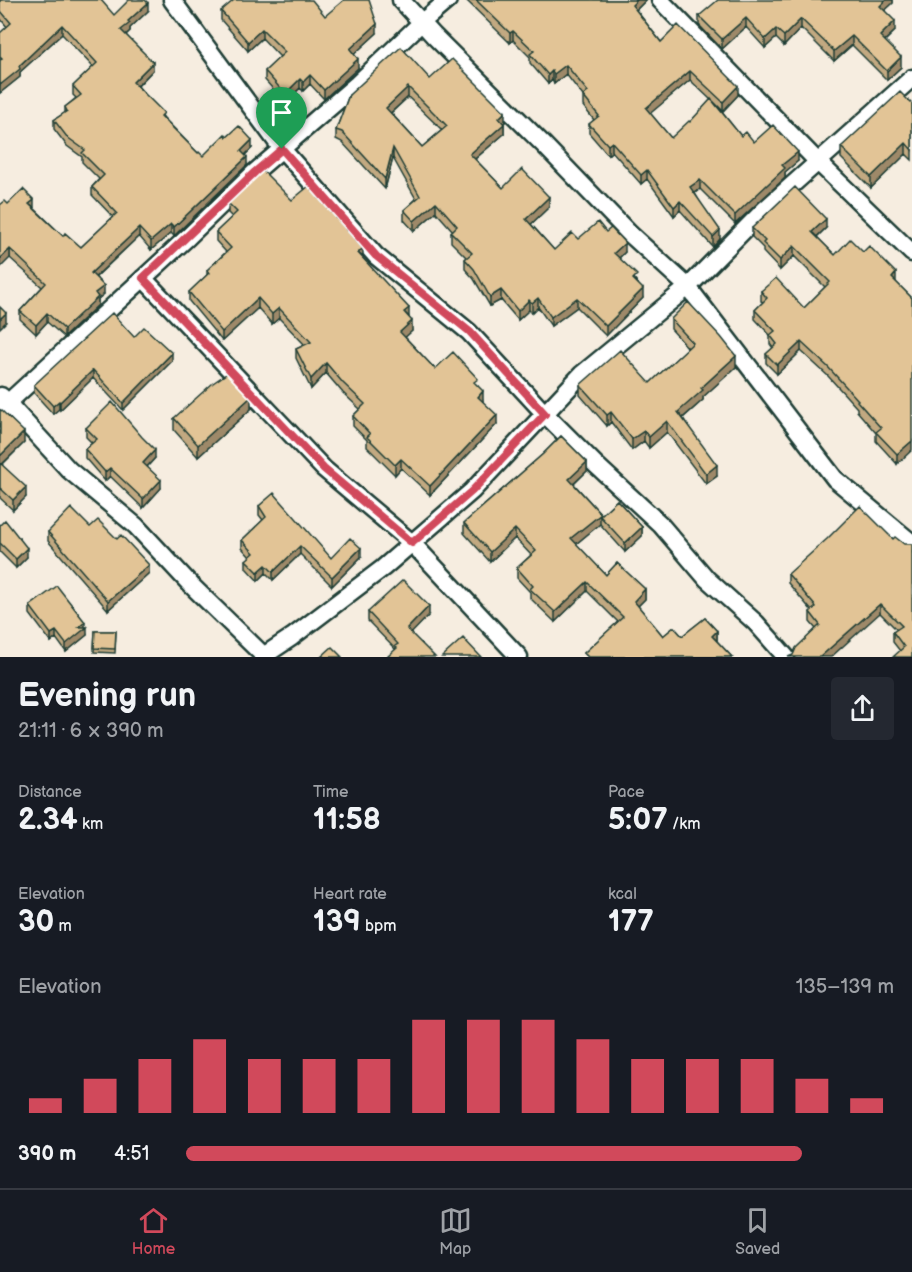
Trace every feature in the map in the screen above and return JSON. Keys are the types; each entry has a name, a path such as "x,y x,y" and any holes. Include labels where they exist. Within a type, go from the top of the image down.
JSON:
{"street":[{"path":"172,0 282,149 376,256 470,332 545,414 660,524 707,579 756,623 786,657"},
{"path":"401,0 630,234 688,287 835,478 912,543"},
{"path":"448,0 2,403 69,470 136,525 192,586 263,656 383,568 472,491 582,374 688,287 764,210 912,78"},
{"path":"660,0 818,162 912,253"},
{"path":"143,278 324,469 412,543 519,657"}],"building":[{"path":"0,0 101,0 114,15 129,0 145,0 148,3 121,30 153,62 133,82 164,113 161,116 203,156 225,134 227,137 239,126 252,140 241,151 247,157 174,227 171,224 151,241 139,228 91,273 104,286 95,293 98,297 64,329 47,313 36,325 20,311 46,283 10,249 0,259 0,205 5,201 8,204 23,189 34,200 29,204 63,236 65,233 81,247 117,213 92,187 104,175 82,153 85,150 67,137 54,120 67,111 65,107 81,95 73,86 97,63 62,25 19,66 20,69 0,85 0,60 2,59 0,57 0,33 11,23 0,10"},
{"path":"234,0 312,0 325,16 344,0 369,0 377,24 350,49 358,59 324,90 310,75 303,82 300,79 285,94 265,71 285,52 262,29 248,42 221,11"},
{"path":"476,0 637,0 632,5 661,42 678,25 738,86 723,102 690,71 646,108 671,138 690,122 711,99 741,136 746,132 754,142 773,125 798,152 782,165 785,168 735,215 700,180 690,187 720,230 713,237 680,201 674,207 647,170 641,175 612,142 608,145 589,124 599,116 583,96 588,92 566,65 554,74 552,71 548,75 530,54 534,51 513,31 510,33"},
{"path":"718,0 886,0 880,6 895,21 880,36 901,57 887,71 852,36 834,51 801,19 784,36 776,29 765,39 746,18 722,39 699,16"},
{"path":"401,47 430,79 452,59 505,112 499,118 504,124 470,154 503,188 522,169 549,197 526,219 554,250 572,233 578,239 598,222 606,232 611,228 625,243 614,253 637,275 633,279 643,289 606,326 577,298 551,317 538,298 532,303 529,300 518,311 501,290 490,297 474,269 465,259 472,253 451,232 457,226 437,203 414,221 404,210 420,196 393,148 385,179 342,132 336,130 349,95","holes":["408,87 447,126 422,147 386,108"]},
{"path":"900,92 912,104 912,150 906,143 871,177 841,147"},
{"path":"262,170 292,200 309,186 363,248 358,253 409,308 404,312 412,321 400,332 435,369 453,352 478,379 474,382 483,391 478,397 497,415 430,486 401,459 395,465 367,437 370,434 353,416 365,404 326,363 311,379 296,349 311,342 279,308 272,314 258,298 222,332 189,292 209,273 207,270 231,248 216,232 237,212 228,203"},
{"path":"795,187 826,219 812,232 835,255 850,239 863,252 869,246 896,273 892,278 912,298 912,441 897,454 876,432 881,428 858,400 801,342 777,365 766,354 777,344 770,335 775,331 755,310 767,298 761,291 776,278 804,308 830,282 794,246 780,260 752,228"},
{"path":"688,302 736,356 678,412 717,465 706,474 667,421 649,437 644,431 632,439 611,412 607,415 580,385 620,350 650,383 693,343 671,319"},
{"path":"0,307 6,313 0,319"},
{"path":"112,313 134,337 144,327 172,353 123,403 93,370 53,406 34,385"},
{"path":"229,372 251,397 198,445 174,418 213,383"},
{"path":"112,402 155,450 143,463 161,480 143,499 110,468 105,472 85,449 97,439 86,428"},
{"path":"0,410 24,432 0,456"},
{"path":"561,436 587,462 569,479 601,514 571,538 606,575 617,563 645,589 634,601 663,636 674,627 682,636 705,618 717,631 712,636 732,657 588,657 584,653 623,617 587,582 555,612 530,589 533,586 517,568 536,551 515,529 490,552 464,523"},
{"path":"0,463 26,487 13,500 0,488"},
{"path":"274,493 331,558 350,538 361,548 332,577 300,546 273,572 266,565 258,572 246,560 254,553 242,540 266,517 259,506"},
{"path":"617,500 642,527 625,543 600,516"},
{"path":"860,506 893,539 895,537 904,544 912,544 912,657 893,657 904,647 893,632 902,626 880,604 820,657 788,657 793,655 796,648 820,625 810,612 816,607 788,574"},
{"path":"71,508 90,527 98,520 117,539 121,535 149,565 108,601 48,532"},
{"path":"5,520 27,548 16,559 0,543 0,525"},
{"path":"403,580 429,606 407,629 435,657 387,657 397,648 395,646 398,644 368,612"},
{"path":"57,586 85,622 79,627 87,627 66,644 56,631 51,634 30,606"},
{"path":"95,631 116,631 115,649 94,648"},
{"path":"463,638 481,657 442,657"},
{"path":"332,647 342,657 321,657"}],"route":[{"path":"282,149 376,256 470,332 545,414 472,491 412,543 324,469 143,278 282,149"}]}
